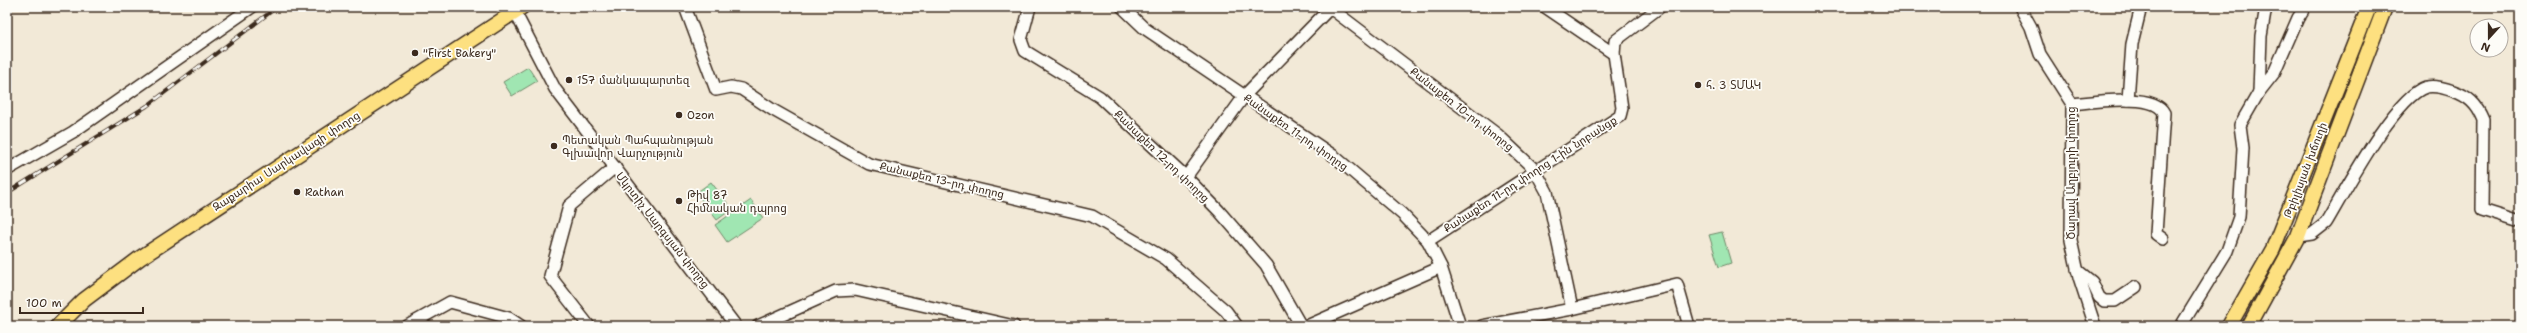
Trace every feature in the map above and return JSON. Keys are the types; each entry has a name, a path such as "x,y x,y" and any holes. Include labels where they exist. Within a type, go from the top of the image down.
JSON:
{"main road":[{"name":"Թբիլիսյան խճուղի","path":"2229,326 2274,249 2369,7"},
{"name":"Թբիլիսյան խճուղի","path":"2249,326 2298,236 2385,7"},
{"name":"Զաքարիա Սարկավագի փողոց","path":"58,326 84,300 158,246 519,9"}],"street":[{"path":"7,170 73,132 252,7"},
{"name":"Քանաքեռ 13-րդ փողոց","path":"685,7 716,90 731,87 741,89 773,110 869,164 1092,216 1166,259 1226,312 1237,326"},
{"name":"Քանաքեռ 12-րդ փողոց","path":"1030,7 1021,40 1025,51 1100,97 1186,177 1219,211 1266,265 1301,326"},
{"name":"Քանաքեռ 11-րդ փողոց","path":"1122,7 1144,28 1334,156 1402,214 1428,241 1441,267 1460,326"},
{"path":"1186,177 1245,95 1330,7"},
{"name":"Քանաքեռ 10-րդ փողոց","path":"1330,7 1498,135 1535,170 1547,192 1572,309"},
{"path":"1545,7 1614,54"},
{"path":"1614,54 1614,44 1617,38 1660,7"},
{"path":"2128,100 2132,44 2141,7"},
{"path":"2259,92 2261,36 2266,7"},
{"path":"2181,326 2228,252 2238,217 2242,186 2243,148 2240,125 2259,92 2274,73 2298,18 2305,7"},
{"name":"Ծարավ Աղբյուրի փողոց","path":"2022,8 2040,54 2072,104 2070,240 2077,270 2095,326"},
{"name":"Մկրտիչ Սարգսյան փողոց","path":"519,9 555,89 736,326"},
{"name":"Քանաքեռ 11-րդ փողոց 1-ին նրբանցք","path":"1428,241 1620,116 1622,108 1614,54"},
{"path":"2298,236 2312,234 2326,224 2390,119 2412,97 2426,87 2442,87 2464,95 2479,107 2483,119 2482,210 2520,222"},
{"path":"2072,104 2128,100 2156,105 2164,114 2156,234 2163,239"},
{"path":"590,326 550,276 569,206 614,167"},
{"path":"1307,326 1441,267"},
{"path":"2077,270 2092,282 2099,297 2104,301 2115,301 2136,287"},
{"path":"1482,326 1572,309 1677,284 1689,326"},
{"path":"758,326 836,291 855,290 1014,326"},
{"path":"407,326 423,322 450,302 509,318 521,326"}],"green space":[{"path":"528,67 537,81 512,96 503,82"},
{"path":"711,182 732,209 717,220 696,193"},
{"path":"751,200 763,218 727,242 715,225"},
{"path":"1722,232 1731,263 1719,267 1709,235"}],"railway":[{"path":"7,193 147,106 277,7"}],"place":[{"name":"\"First Bakery\"","path":"415,53"},
{"name":"157 մանկապարտեզ","path":"569,80"},
{"name":"հ. 3 ՏՄԱԿ","path":"1698,85"},
{"name":"Ozon","path":"679,115"},
{"name":"Պետական Պահպանության Գլխավոր Վարչություն","path":"554,146"},
{"name":"Rathan","path":"297,192"},
{"name":"Թիվ 87 Հիմնական դպրոց","path":"679,201"}]}
